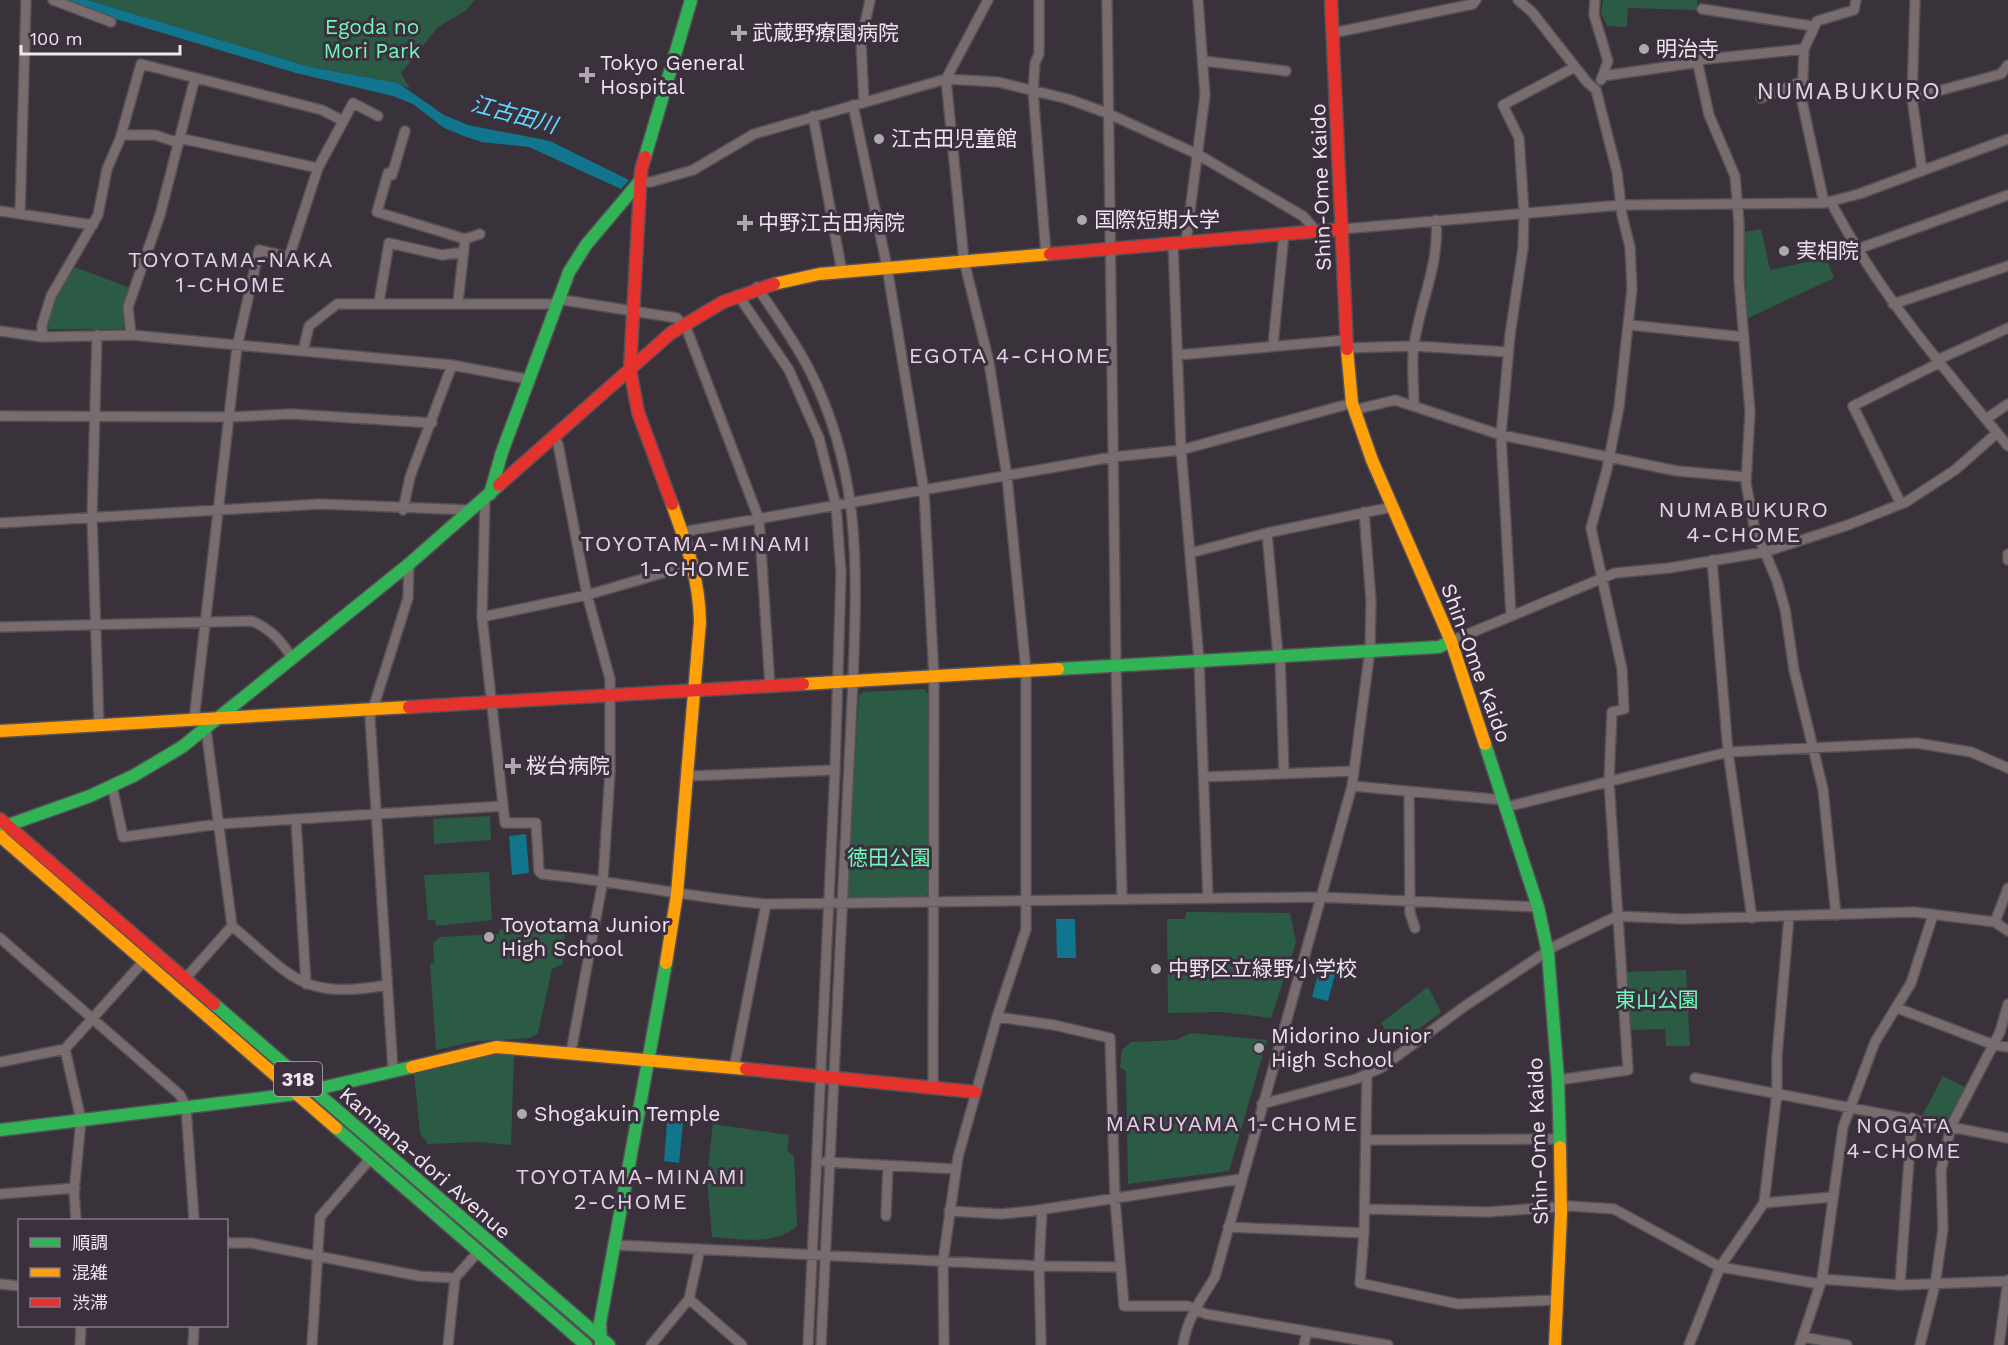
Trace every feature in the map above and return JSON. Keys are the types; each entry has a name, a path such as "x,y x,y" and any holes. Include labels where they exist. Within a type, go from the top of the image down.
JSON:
{"street":[{"path":"20,214 26,0"},
{"path":"53,0 111,22"},
{"path":"600,1341 677,894 690,776 696,690 700,622 699,591 694,564 638,412 630,369 639,183 691,0"},
{"path":"864,102 861,42 870,0"},
{"path":"944,1345 943,1261 956,1169 975,1092 1026,929 1026,671 1007,477 990,362 964,261 946,79 988,0"},
{"path":"1039,0 1039,54 1035,63 1033,91 1046,254"},
{"path":"1107,0 1109,249 1122,898"},
{"path":"1186,242 1205,95 1204,61 1197,13 1198,0"},
{"name":"Shin-Ome Kaido","path":"1330,0 1346,344 1353,406 1392,507 1451,641 1551,949 1558,1080 1561,1206 1555,1345"},
{"path":"1333,33 1473,4 1476,0"},
{"path":"1518,0 1532,12 1596,90 1617,172 1630,247 1632,289 1624,373 1591,528 1600,578 1622,669 1624,709 1612,712 1609,781 1628,1070 1558,1080"},
{"path":"1594,0 1594,15 1608,61 1596,90"},
{"path":"1856,0 1854,10 1817,21 1812,26 1804,49 1802,101 1827,203 1855,250 1893,304 2008,446"},
{"path":"1915,0 1912,98 1922,171"},
{"path":"1702,9 1812,26"},
{"path":"1603,76 1693,63 1697,60 1804,49"},
{"path":"1697,60 1709,116 1735,176 1750,412 1746,477 1754,525 1785,609 1794,670 1824,798 1836,915"},
{"path":"1204,61 1286,71"},
{"path":"42,337 42,326 51,296 98,215 107,169 121,135 141,64 322,110 343,121"},
{"path":"1912,98 2001,74 2008,65"},
{"path":"1511,615 1501,435 1508,352 1523,249 1524,213 1519,138 1503,105 1575,67"},
{"path":"131,335 128,307 160,215 195,78"},
{"path":"1316,231 1303,216 1197,154 1107,113 1068,99 998,82 946,79 813,116 754,134 693,170 651,182 639,183 578,256 556,302 527,379 488,496 482,617 506,824 536,823 539,871 542,874 603,880 677,894 766,904 1320,897 1538,907"},
{"path":"1761,98 1801,81"},
{"path":"194,720 237,347 259,250 289,257 318,168 353,103 378,116"},
{"path":"853,105 887,267 924,491 934,677 933,1088"},
{"path":"813,116 842,272"},
{"path":"405,131 392,175 388,173 377,212 465,239 480,234"},
{"path":"121,135 154,135 318,168"},
{"path":"2,827 112,786 166,757 206,729 409,564 683,323 757,287 796,278 887,267 1621,205 1827,203 2008,141"},
{"path":"1855,250 2008,195"},
{"path":"0,211 93,225"},
{"path":"1414,406 1414,346 1435,259 1438,239 1436,220"},
{"path":"1273,345 1284,234"},
{"path":"458,302 465,239"},
{"path":"379,302 389,243 442,255 464,252"},
{"path":"1173,243 1181,450 1199,660 1208,898"},
{"path":"1893,304 2008,266"},
{"path":"757,287 809,369 830,423 851,503 857,572 821,1345"},
{"path":"738,295 789,370 808,409 825,455 836,505 841,573 839,681 808,1345"},
{"path":"303,351 309,326 337,304 556,302 632,310 677,318 683,323 759,519 770,686"},
{"path":"1630,325 1744,337"},
{"path":"1901,504 1853,406 2008,328"},
{"path":"0,331 42,337 131,335 237,347 452,365 527,379"},
{"path":"97,335 92,517 99,725"},
{"path":"1178,355 1273,345 1346,344 1508,352"},
{"path":"403,510 410,477 452,365"},
{"path":"682,532 1113,457 1181,450 1353,406 1395,400 1501,435 1702,475 1746,477"},
{"path":"1986,419 2008,404"},
{"path":"0,416 229,417 292,414 432,423"},
{"path":"0,731 1439,647 1615,573 1765,552 1848,525 1901,504 1955,470 1997,433"},
{"path":"554,438 558,444 587,595 610,679 610,772 603,880 571,1052"},
{"path":"0,523 218,508 321,504 403,510 472,510"},
{"path":"1190,553 1267,533 1392,507"},
{"path":"1183,1345 1185,1329 1215,1277 1240,1179 1352,786 1370,650 1371,600 1364,512"},
{"path":"1267,533 1279,656 1284,773"},
{"path":"2008,554 2008,560"},
{"path":"1712,560 1728,752 1752,918"},
{"path":"393,1071 371,710 408,598 409,564"},
{"path":"482,617 587,595 694,564"},
{"path":"0,627 252,621 268,628 279,638 293,659"},
{"path":"206,729 232,926 292,977 306,984 336,991 387,985"},
{"path":"1352,786 1505,804 1728,752 1916,743 1971,752 2008,768"},
{"path":"690,776 835,770"},
{"path":"1204,777 1354,771"},
{"path":"112,786 123,837 219,824 503,806"},
{"path":"1409,792 1410,913 1415,928"},
{"path":"296,820 306,984"},
{"name":"Kannana-dori Avenue","path":"2,827 143,962 586,1345"},
{"name":"Kannana-dori Avenue","path":"2,827 184,980 600,1341 609,1345"},
{"path":"1995,922 2008,888"},
{"path":"735,1068 766,904"},
{"path":"1263,1104 1368,1074 1551,949 1617,916 1683,919 1914,912 1995,922 2008,931"},
{"path":"1847,1345 1802,1341 1821,1281 1843,1127 1875,1042 1897,1008 1921,960 1933,915"},
{"path":"1689,1345 1720,1267 1764,1203 1777,1093 1779,1035 1789,917"},
{"path":"184,980 232,926"},
{"path":"0,938 180,1095 186,1107 194,1219"},
{"path":"1,1059 65,1049 143,962"},
{"path":"1920,1345 1935,1285 1943,1229 1941,1171 1951,1126 1994,1045 2008,1004"},
{"path":"1897,1008 1994,1045 2008,1047"},
{"path":"997,1017 1053,1025 1110,1038 1115,1200 1124,1306 1188,1306 1194,1310 1388,1345"},
{"path":"0,1130 295,1094 496,1047 571,1052 975,1092"},
{"path":"65,1049 81,1120 75,1188 76,1219"},
{"path":"1368,1074 1368,1140 1360,1283 1458,1304 1558,1300"},
{"path":"1695,1078 2008,1138"},
{"path":"1900,1285 1912,1118"},
{"path":"1368,1140 1559,1139"},
{"path":"312,1345 320,1217 370,1159"},
{"path":"816,1162 956,1169"},
{"path":"886,1216 888,1166"},
{"path":"949,1212 1001,1214 1042,1210 1240,1179"},
{"path":"0,1194 75,1188"},
{"path":"1764,1203 1832,1197"},
{"path":"1365,1209 1488,1212 1561,1206 1614,1209 1720,1267 1821,1281 1900,1285 2008,1281 1999,1345"},
{"path":"1041,1345 1039,1266 1042,1210"},
{"path":"1227,1227 1364,1233"},
{"path":"228,1243 251,1243 418,1276 455,1278"},
{"path":"615,1245 1039,1266 1121,1266"},
{"path":"651,1345 689,1299 700,1249"},
{"path":"448,1345 455,1278 478,1252"},
{"path":"0,1284 18,1286"},
{"path":"689,1299 742,1345"},
{"path":"80,1345 81,1327"},
{"path":"193,1345 194,1327"},
{"path":"1304,1345 1306,1331"}],"green space":[{"name":"Egoda no Mori Park","path":"87,0 475,0 465,11 438,27 401,73 410,89 398,83 310,67"},
{"path":"1603,0 1697,0 1697,10 1628,8 1627,27 1607,26 1601,13"},
{"path":"1761,229 1770,270 1826,258 1834,278 1746,319 1745,232"},
{"path":"75,267 130,288 124,304 124,327 122,329 48,329 54,304"},
{"name":"徳田公園","path":"924,689 928,694 928,894 924,897 851,898 847,894 859,696 863,692"},
{"path":"490,816 491,840 434,844 433,819"},
{"path":"489,872 492,920 436,926 435,920 428,920 424,875"},
{"path":"1186,912 1290,913 1296,942 1271,1018 1222,1012 1168,1013 1167,919 1185,919"},
{"path":"500,929 565,930 563,964 552,969 538,1033 530,1038 477,1041 436,1050 430,964 434,963 433,943 440,937 499,934"},
{"name":"東山公園","path":"1686,970 1690,1046 1666,1046 1665,1029 1629,1030 1626,972"},
{"path":"1428,987 1441,1012 1397,1046 1381,1023"},
{"path":"1191,1033 1267,1040 1229,1171 1128,1184 1126,1071 1120,1068 1122,1050 1131,1042 1176,1040"},
{"path":"491,1055 514,1055 511,1145 480,1142 428,1144 420,1133 414,1074"},
{"path":"1943,1076 1965,1087 1945,1124 1921,1118"},
{"path":"713,1124 789,1135 787,1151 794,1156 797,1226 768,1239 745,1240 712,1237 707,1178"}],"water":[{"path":"61,0 87,0 310,67 398,83 444,115 468,125 550,141 629,180 621,189 529,147 481,142 444,128 413,104 393,96 296,73 96,13"},
{"path":"526,834 529,873 512,875 509,836"},
{"path":"1056,919 1075,919 1076,958 1057,958"},
{"path":"1322,958 1338,963 1328,1001 1312,997"},
{"path":"667,1122 683,1123 679,1163 664,1161"}],"traffic: fast":[{"path":"645,157 691,0"},
{"path":"490,494 502,452 569,272 586,245 640,181"},
{"path":"0,828 90,796 133,776 182,747 409,564 499,485"},
{"path":"1058,669 1439,647 1451,641"},
{"path":"1485,744 1538,907 1548,953 1558,1080 1560,1147"},
{"path":"601,1344 600,1323 666,963"},
{"path":"214,1004 609,1345"},
{"path":"0,1130 295,1094 412,1067"},
{"path":"336,1128 586,1345"}],"traffic: slow":[{"path":"774,284 819,274 1050,254"},
{"path":"1347,349 1352,403 1372,460 1451,641 1485,744"},
{"path":"666,963 677,894 700,622 695,576 672,504"},
{"path":"803,684 1058,669"},
{"path":"0,731 409,707"},
{"path":"0,836 336,1128"},
{"path":"412,1067 496,1047 746,1069"},
{"path":"1555,1345 1561,1214 1560,1147"}],"traffic: jam":[{"path":"1331,0 1347,349"},
{"path":"645,157 641,170 630,369 638,412 672,504"},
{"path":"1050,254 1343,229"},
{"path":"499,485 671,333 723,302 774,284"},
{"path":"409,707 803,684"},
{"path":"0,819 214,1004"},
{"path":"746,1069 975,1092"}],"place":[{"name":"武蔵野療園病院","path":"739,33"},
{"name":"明治寺","path":"1644,49"},
{"name":"Tokyo General Hospital","path":"587,75"},
{"name":"江古田児童館","path":"879,139"},
{"name":"国際短期大学","path":"1082,220"},
{"name":"中野江古田病院","path":"745,223"},
{"name":"実相院","path":"1784,251"},
{"name":"桜台病院","path":"513,766"},
{"name":"Toyotama Junior High School","path":"489,937"},
{"name":"中野区立緑野小学校","path":"1156,969"},
{"name":"Midorino Junior High School","path":"1259,1048"},
{"name":"Shogakuin Temple","path":"522,1114"}],"district":[{"name":"NUMABUKURO","path":"1849,91"},
{"name":"TOYOTAMA-NAKA 1-CHOME","path":"231,272"},
{"name":"EGOTA 4-CHOME","path":"1010,355"},
{"name":"NUMABUKURO 4-CHOME","path":"1744,522"},
{"name":"TOYOTAMA-MINAMI 1-CHOME","path":"696,556"},
{"name":"MARUYAMA 1-CHOME","path":"1232,1123"},
{"name":"NOGATA 4-CHOME","path":"1904,1138"},
{"name":"TOYOTAMA-MINAMI 2-CHOME","path":"631,1188"}],"water label":[{"name":"江古田川","path":"514,114"}]}
